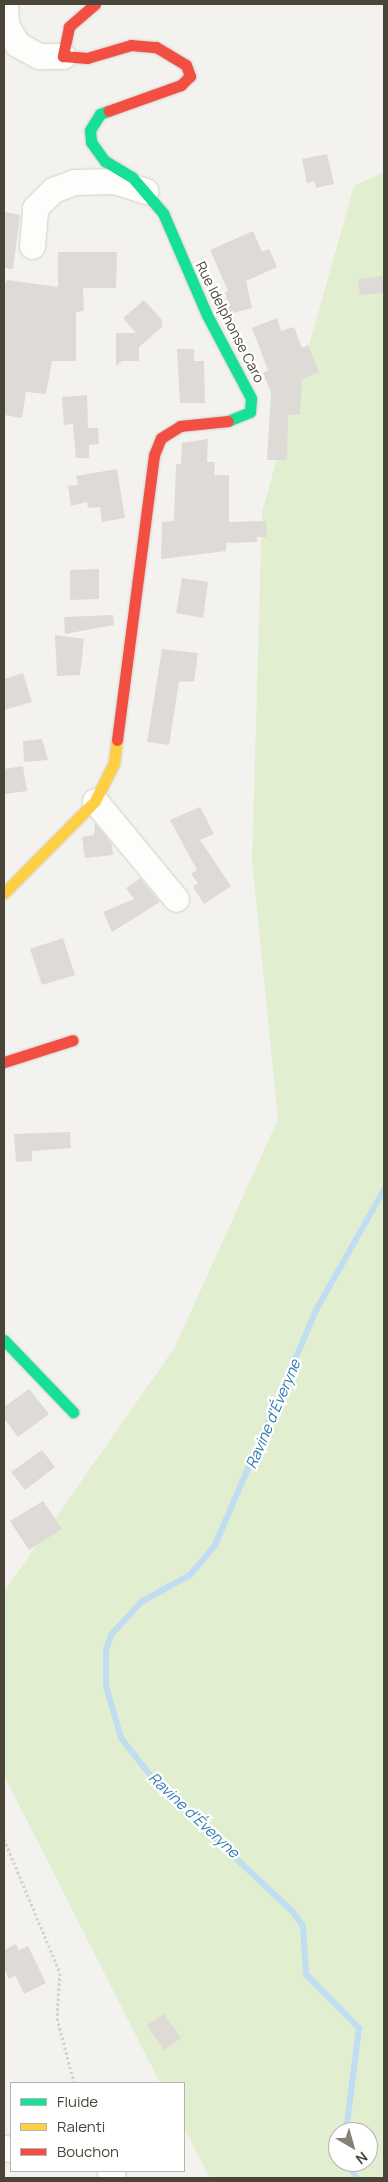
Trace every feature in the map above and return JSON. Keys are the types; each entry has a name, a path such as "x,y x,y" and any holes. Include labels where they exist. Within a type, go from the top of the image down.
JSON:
{"street":[{"path":"5,4 6,24 17,44 39,56 63,56 69,27 95,4"},
{"name":"Rue Idelphonse Caro","path":"4,893 95,801 114,763 154,455 161,438 180,426 240,419 250,412 251,398 149,194 106,161 91,142 90,130 100,114 117,105 181,85 190,76 186,65 156,48 131,45 87,58 63,56"},
{"path":"32,246 35,208 53,190 74,182 115,181 149,194"},
{"path":"95,801 176,899"},
{"path":"4,1062 73,1040"},
{"path":"4,1340 74,1412"}],"path":[{"path":"4,1838 60,1973 57,2018 74,2082"}],"green space":[{"path":"384,172 384,2178 210,2178 185,2130 185,2082 159,2082 4,1775 4,1592 175,1347 278,1119 252,861 262,512 354,186"}],"building":[{"path":"327,154 334,184 316,188 315,181 307,183 302,159"},
{"path":"4,212 20,215 13,269 4,268"},
{"path":"253,231 262,252 269,249 277,267 246,281 252,308 230,314 225,292 228,291 210,250"},
{"path":"58,252 117,252 116,288 83,288 84,311 76,312 76,361 52,361 46,394 26,392 22,418 4,415 4,286 7,280 58,287"},
{"path":"384,276 384,293 360,295 358,279"},
{"path":"144,300 162,320 162,327 139,347 139,361 122,361 116,366 116,333 136,333 123,318"},
{"path":"277,318 281,331 294,327 302,348 308,345 319,372 302,379 300,415 288,415 287,460 267,460 271,393 263,373 268,370 252,328"},
{"path":"177,349 194,349 194,361 204,361 205,403 180,403"},
{"path":"87,395 88,428 98,428 99,444 89,445 89,458 76,458 73,424 64,425 62,397"},
{"path":"208,439 207,462 215,462 214,475 229,475 229,522 266,521 267,537 257,537 257,542 226,543 226,551 161,559 162,522 174,521 176,464 181,464 182,443"},
{"path":"117,469 125,518 102,522 100,507 88,508 87,502 71,506 68,486 78,485 76,476"},
{"path":"99,569 99,599 70,600 70,570"},
{"path":"182,578 208,582 203,618 176,613"},
{"path":"113,615 114,625 65,634 64,617"},
{"path":"55,635 84,639 80,675 57,676"},
{"path":"162,649 198,653 194,681 179,682 169,745 147,742"},
{"path":"23,673 32,702 4,710 4,679"},
{"path":"42,739 48,760 24,762 23,741"},
{"path":"23,766 27,791 4,794 4,769"},
{"path":"200,807 214,834 200,840 231,886 204,904 193,887 198,883 191,874 197,870 170,820"},
{"path":"95,823 112,844 113,855 85,858 82,837 94,835"},
{"path":"140,878 160,902 112,932 103,912 134,899 126,888"},
{"path":"63,938 75,975 42,985 30,949"},
{"path":"70,1132 71,1148 32,1151 32,1161 16,1162 14,1134"},
{"path":"29,1389 49,1414 18,1437 4,1418 4,1407"},
{"path":"42,1450 55,1467 25,1490 11,1472"},
{"path":"43,1501 62,1529 29,1550 10,1521"},
{"path":"16,1944 19,1950 28,1946 46,1983 24,1994 15,1975 9,1979 4,1967 4,1950"},
{"path":"164,2014 181,2038 164,2050 147,2025"}],"waterway":[{"name":"Ravine d'Éveryne","path":"347,2122 359,2028 306,1974 303,1926 292,1911 158,1785 121,1738 106,1686 106,1651 111,1635 141,1602 190,1575 215,1545 316,1310 384,1190"},
{"name":"Ravine d'Éveryne","path":"353,2172 356,2178"}],"traffic: fast":[{"path":"108,111 100,114 90,130 91,142 105,161 132,177 163,213 207,315 251,398 250,412 228,421"},
{"path":"4,1340 73,1412"}],"traffic: slow":[{"path":"4,893 95,801 114,763 117,740"}],"traffic: jam":[{"path":"95,4 69,27 63,56 87,58 131,45 156,47 186,65 190,76 181,85 108,111"},
{"path":"117,740 154,455 161,438 180,426 228,421"},
{"path":"4,1062 73,1040"}]}
